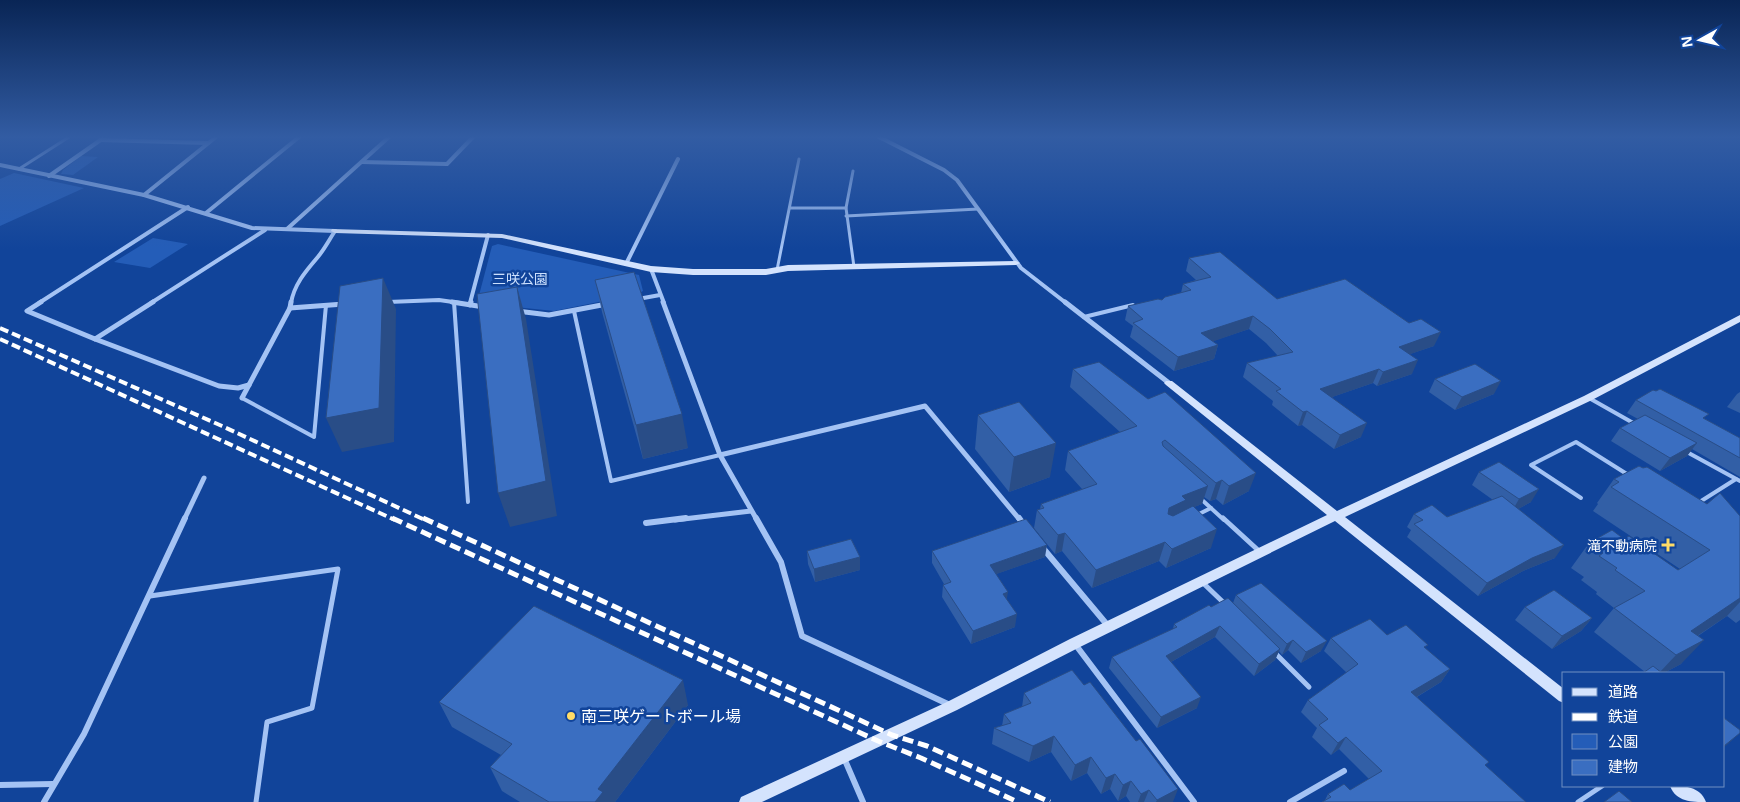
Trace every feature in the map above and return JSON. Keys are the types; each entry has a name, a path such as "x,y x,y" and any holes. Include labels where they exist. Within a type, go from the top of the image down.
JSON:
{"street":[{"path":"42,174 144,195 252,228 265,230 488,235 511,238 651,270 766,272 854,267 1016,263"},
{"path":"144,195 169,174"},
{"path":"206,213 253,174"},
{"path":"287,230 348,174"},
{"path":"626,264 670,174"},
{"path":"950,174 957,180 1016,263 1562,695"},
{"path":"188,207 27,311 220,386 238,388 249,385"},
{"path":"96,339 265,230"},
{"path":"242,398 290,308 293,291 309,265 317,258 335,231"},
{"path":"470,305 488,235"},
{"path":"651,270 720,455 781,562 802,636 952,706"},
{"path":"631,300 660,295"},
{"path":"383,302 440,300 490,308"},
{"path":"290,308 355,304"},
{"path":"510,310 549,315 612,304"},
{"path":"746,802 844,758 1336,516 1588,398 1740,318"},
{"path":"720,455 925,406 1027,528"},
{"path":"44,802 84,734 204,478"},
{"path":"646,523 751,511"},
{"path":"1040,544 1109,627"},
{"path":"1075,644 1194,802"},
{"path":"844,758 863,802"},
{"path":"1290,802 1344,771"},
{"path":"0,785 53,784"},
{"path":"1678,787 1699,802"}],"lane":[{"path":"777,270 797,174"},
{"path":"852,174 846,216 854,267"},
{"path":"790,208 846,208"},
{"path":"846,216 978,209"},
{"path":"454,302 468,502"},
{"path":"1084,317 1139,303"},
{"path":"242,398 314,438 326,305"},
{"path":"574,311 611,481 720,455"},
{"path":"1588,398 1643,428"},
{"path":"1581,498 1532,466 1576,442 1634,478"},
{"path":"1677,447 1738,480"},
{"path":"1694,505 1738,480"},
{"path":"1197,495 1261,554"},
{"path":"1188,519 1211,508"},
{"path":"150,596 338,569 312,708 266,722 256,802"},
{"path":"1202,582 1229,608"},
{"path":"1269,647 1309,687"},
{"path":"1578,802 1600,787"}],"green space":[{"path":"11,174 21,174 84,188 0,226 0,179"},
{"path":"153,238 188,244 150,268 114,262"},
{"name":"三咲公園","path":"498,244 639,275 643,291 638,294 554,311 477,303 492,246"}],"building":[{"path":"1220,252 1277,299 1345,279 1409,323 1421,319 1441,332 1399,347 1418,360 1383,372 1379,369 1320,389 1367,423 1340,435 1307,411 1303,412 1276,391 1281,389 1247,363 1293,352 1270,329 1253,316 1201,333 1218,345 1178,357 1133,323 1143,319 1128,306 1158,299 1162,300 1165,297 1191,290 1183,284 1211,277 1189,258"},
{"path":"634,272 682,414 636,425 595,280"},
{"path":"383,278 379,408 326,418 340,286"},
{"path":"517,287 546,481 498,493 477,294"},
{"path":"1099,362 1148,399 1165,392 1256,473 1229,486 1222,480 1216,483 1165,440 1162,442 1163,446 1208,486 1182,496 1186,500 1169,508 1168,514 1173,516 1193,506 1217,529 1172,549 1165,542 1096,570 1065,533 1058,535 1037,510 1044,508 1041,504 1097,484 1068,451 1137,426 1073,369"},
{"path":"1475,364 1501,381 1462,397 1435,379"},
{"path":"1660,389 1709,414 1703,418 1740,438 1740,458 1636,400 1653,390"},
{"path":"1019,402 1056,443 1014,457 978,415"},
{"path":"1645,415 1697,443 1670,458 1620,428"},
{"path":"1499,462 1539,489 1519,499 1479,472"},
{"path":"1639,466 1647,467 1707,504 1720,493 1740,516 1740,598 1691,631 1704,640 1676,655 1614,608 1645,591 1615,570 1617,568 1599,556 1603,553 1589,543 1612,530 1624,539 1629,536 1678,570 1710,550 1611,487 1619,482 1614,479"},
{"path":"1502,496 1564,545 1532,558 1487,583 1414,524 1423,520 1414,514 1432,505 1447,517"},
{"path":"1026,519 1047,545 990,565 1008,592 1003,594 1017,614 973,631 943,585 951,582 932,551"},
{"path":"851,539 860,557 814,569 807,551"},
{"path":"1261,583 1327,641 1306,652 1293,640 1287,644 1236,595"},
{"path":"1554,590 1592,618 1562,636 1525,607"},
{"path":"1228,598 1280,649 1259,664 1220,626 1166,656 1201,697 1161,717 1112,657 1177,627 1174,624 1209,605 1211,607"},
{"name":"南三咲ゲートボール場","path":"534,606 683,680 598,789 603,792 595,802 549,802 490,767 512,744 439,702"},
{"path":"1370,619 1387,635 1406,625 1428,645 1424,647 1450,669 1411,692 1489,762 1485,765 1526,802 1322,802 1331,797 1328,794 1344,784 1350,790 1382,771 1346,737 1338,743 1319,725 1328,719 1308,700 1358,664 1331,638"},
{"path":"1653,666 1661,672 1644,672"},
{"path":"1072,670 1084,685 1090,682 1136,741 1140,739 1178,789 1157,800 1149,790 1141,794 1131,781 1123,785 1115,774 1106,778 1091,757 1075,765 1054,736 1033,746 994,728 1011,723 1004,714 1031,703 1024,693"},
{"path":"1725,719 1740,730 1740,733 1725,745"},
{"path":"1619,791 1632,802 1604,802"}],"railway":[{"path":"0,328 222,426 425,520"},
{"path":"0,339 395,520"},
{"path":"392,518 878,741 921,758 1018,802"},
{"path":"423,518 892,735 927,746 1050,802"}],"place":[{"name":"滝不動病院","path":"1668,545"},
{"name":"南三咲ゲートボール場","path":"571,716"}]}
